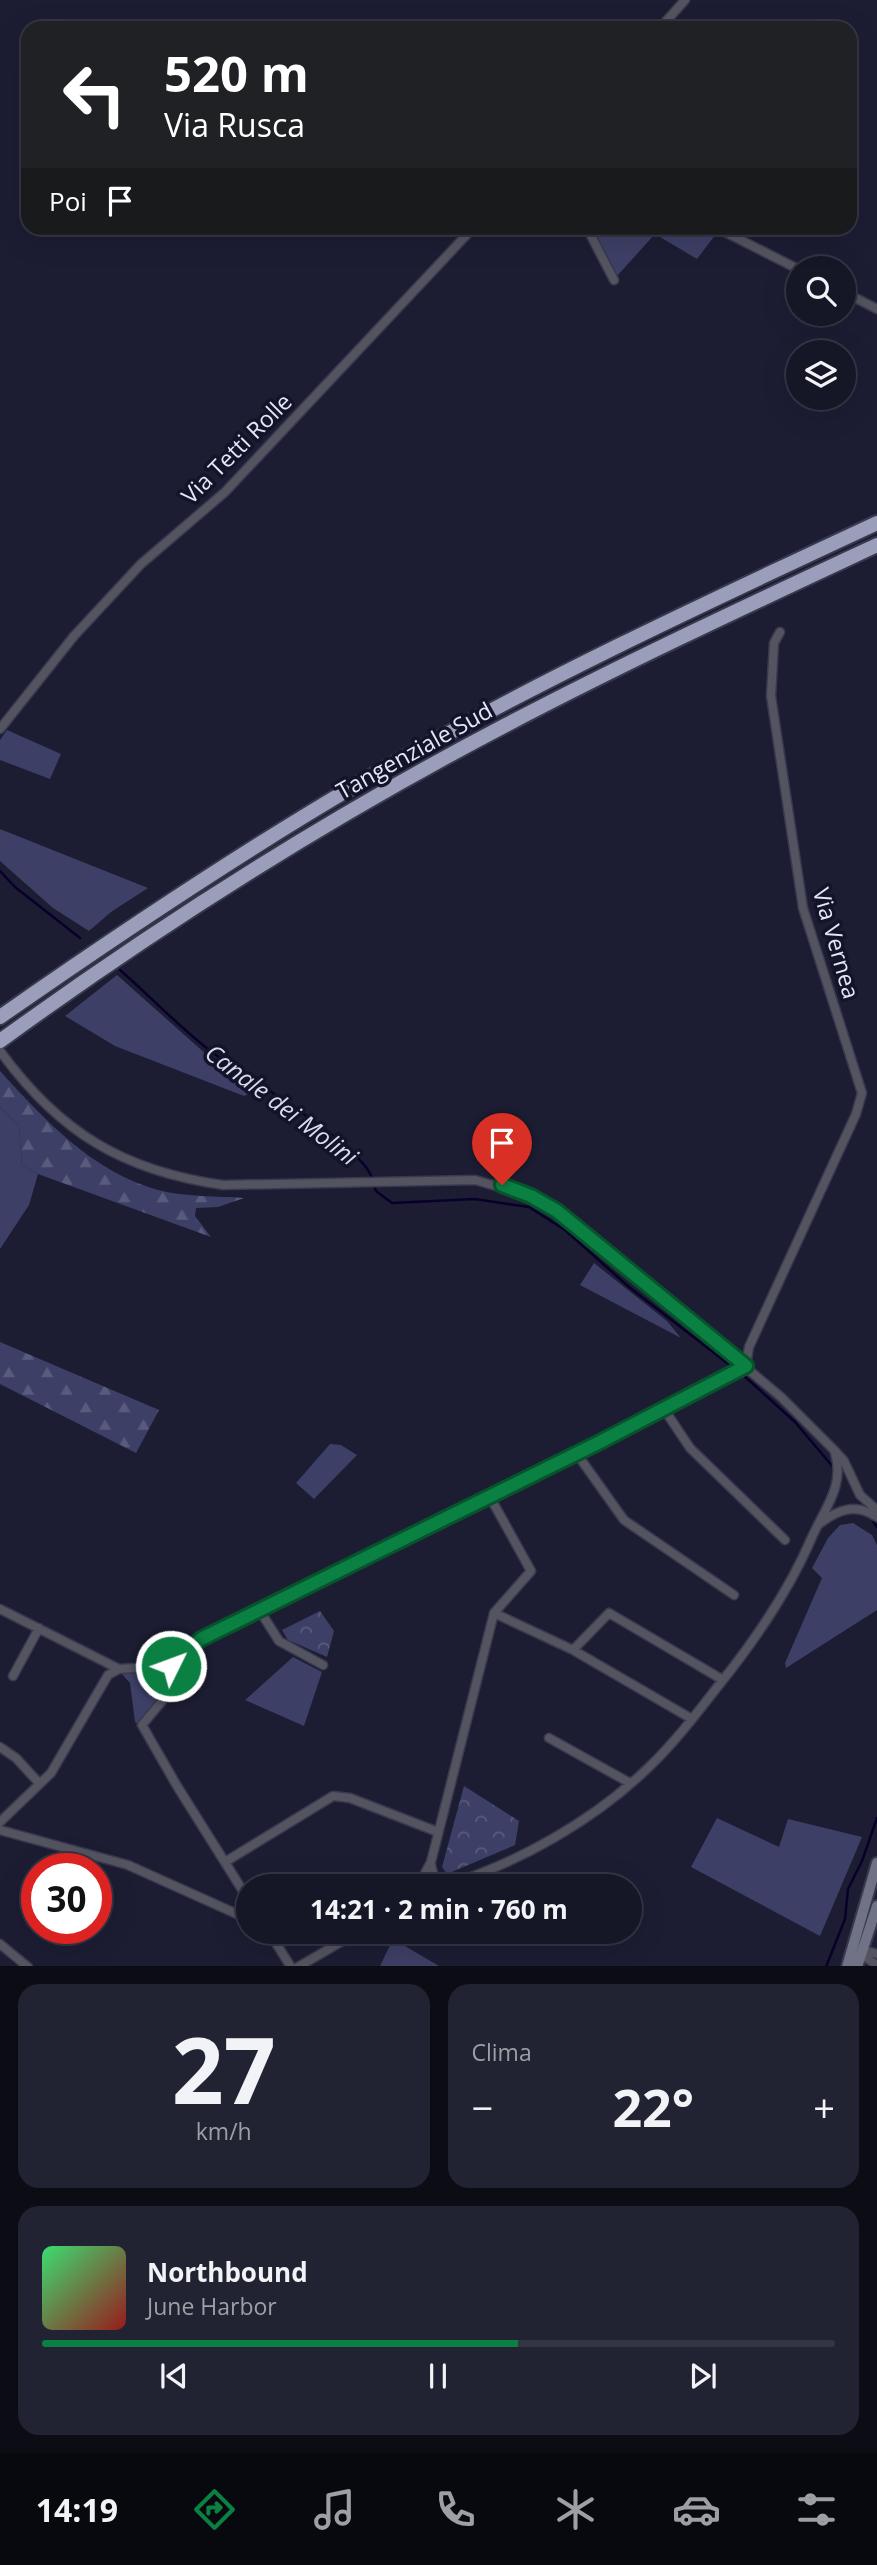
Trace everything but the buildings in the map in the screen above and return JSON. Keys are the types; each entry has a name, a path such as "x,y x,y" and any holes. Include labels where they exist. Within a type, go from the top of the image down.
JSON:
{"highway":[{"name":"Tangenziale Sud","path":"0,1017 172,898 363,781 589,660 877,523"},
{"name":"Tangenziale Sud","path":"0,1041 181,916 377,795 598,677 877,545"}],"street":[{"path":"666,21 685,0"},
{"name":"Via Tetti Rolle","path":"0,729 74,636 141,564 225,492 465,235"},
{"path":"591,235 614,280"},
{"path":"732,235 786,263"},
{"path":"856,298 877,309"},
{"name":"Via Vernea","path":"746,1366 749,1347 856,1114 862,1093 803,908 771,696 774,643 780,632"},
{"path":"0,1051 18,1076 63,1123 131,1161 182,1179 223,1185 475,1180 531,1196 584,1232 629,1272 746,1366 834,1450 844,1461 860,1495 877,1510"},
{"path":"0,1822 61,1757 108,1675 119,1669 171,1666 201,1639 576,1454 746,1366"},
{"path":"664,1409 690,1448 785,1540"},
{"path":"834,1450 838,1465 836,1504 877,1517"},
{"path":"576,1454 624,1520 734,1595"},
{"path":"473,1874 513,1858 562,1832 650,1766 692,1719 767,1622 836,1489 845,1483 854,1485"},
{"path":"817,1526 836,1511 849,1508 860,1495"},
{"path":"425,1874 494,1613 531,1571 490,1497"},
{"path":"0,1609 119,1669"},
{"path":"260,1611 279,1641 323,1665"},
{"path":"494,1613 573,1650 692,1719"},
{"path":"573,1650 609,1613 723,1680"},
{"path":"13,1676 39,1628"},
{"path":"171,1666 168,1694 142,1725 236,1880"},
{"path":"549,1738 630,1783"},
{"path":"0,1747 16,1758 39,1783"},
{"path":"225,1862 333,1796 350,1798 438,1832"},
{"path":"0,1830 128,1865 236,1914"},
{"path":"430,1862 432,1874"},
{"path":"858,1955 877,1863"},
{"path":"847,1966 858,1955 877,1906"},
{"path":"0,1944 28,1966"},
{"path":"276,1944 290,1966"},
{"path":"298,1966 337,1944"},
{"path":"858,1955 877,1954"},
{"path":"858,1955 877,1965"}],"green space":[{"path":"596,235 654,235 617,276"},
{"path":"657,235 715,235 697,259"},
{"path":"7,730 61,754 50,779 0,760 0,740"},
{"path":"0,829 148,888 111,912 89,931 53,908 0,861"},
{"path":"117,975 207,1055 259,1089 244,1096 115,1046 65,1016"},
{"path":"0,1071 34,1108 71,1142 111,1170 158,1190 244,1198 218,1207 196,1208 195,1216 211,1237 38,1174 22,1165 19,1126 0,1107"},
{"path":"0,1107 19,1126 22,1165 38,1174 29,1205 0,1249"},
{"path":"594,1263 667,1321 681,1338 580,1285"},
{"path":"0,1342 159,1410 136,1453 0,1384"},
{"path":"330,1444 341,1445 357,1455 314,1499 296,1483"},
{"path":"853,1523 872,1535 877,1545 877,1610 786,1668 785,1663 822,1578 812,1568 828,1538 840,1525"},
{"path":"320,1611 334,1631 327,1657 288,1640 282,1630"},
{"path":"293,1657 322,1672 304,1726 245,1700"},
{"path":"167,1672 165,1693 138,1724 135,1722 130,1683 121,1673"},
{"path":"464,1786 519,1821 515,1845 447,1874 442,1867"},
{"path":"717,1818 779,1847 788,1819 862,1837 820,1936 691,1867"},
{"path":"391,1944 402,1944 439,1966 380,1966"}],"waterway":[{"name":"Canale dei Molini","path":"0,871 15,887 80,938"},
{"name":"Canale dei Molini","path":"120,970 213,1053 301,1112 348,1148 364,1164 372,1178"},
{"name":"Canale dei Molini","path":"374,1185 376,1191 392,1203 475,1199 529,1207 565,1230 629,1287 731,1366"},
{"name":"Canale dei Molini","path":"742,1374 795,1422 833,1467"},
{"name":"Canale dei Molini","path":"873,1521 877,1527"},
{"name":"Canale dei Molini","path":"826,1966 845,1919 848,1889 862,1861 877,1818"}],"route":[{"path":"171,1666 183,1652 201,1639 598,1443 746,1366 557,1211 531,1196 502,1185"}]}
